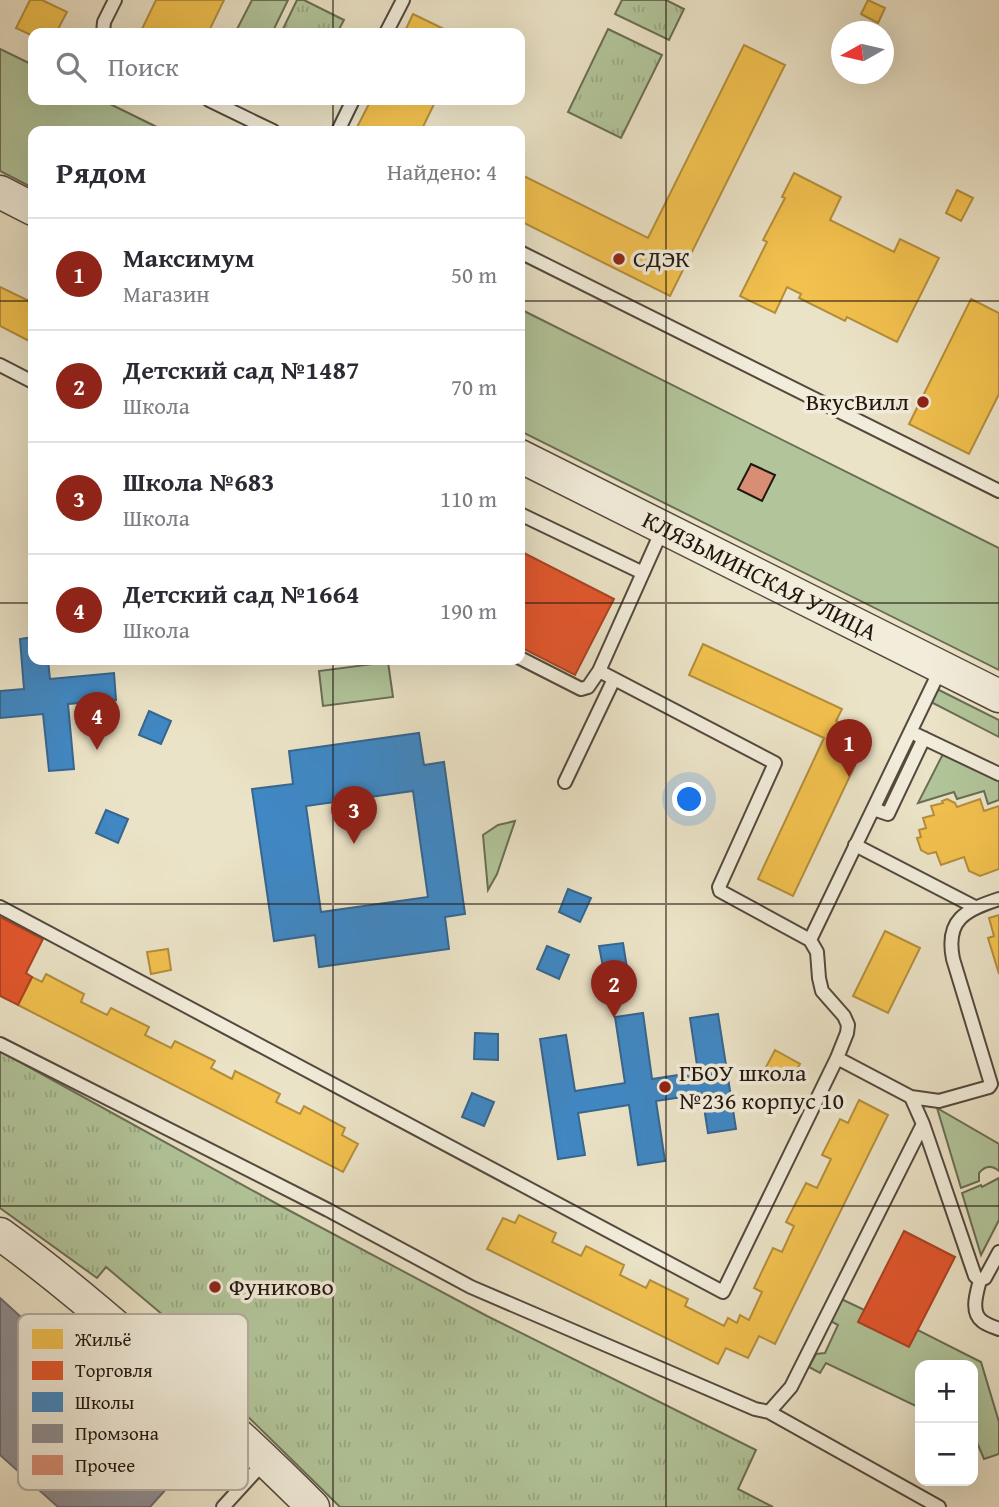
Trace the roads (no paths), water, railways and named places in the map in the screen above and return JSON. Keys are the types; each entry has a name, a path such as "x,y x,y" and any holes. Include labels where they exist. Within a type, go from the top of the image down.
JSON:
{"street":[{"path":"0,192 28,206"},
{"name":"КЛЯЗЬМИНСКАЯ УЛИЦА","path":"525,459 999,696"},
{"path":"0,1234 102,1314"},
{"path":"248,1445 313,1507"}],"lane":[{"path":"103,28 114,0"},
{"path":"389,28 403,0"},
{"path":"219,105 263,126"},
{"path":"340,126 351,105"},
{"path":"525,254 999,491"},
{"path":"0,365 28,379"},
{"path":"525,516 643,573"},
{"path":"525,661 581,689 588,687 599,671 663,528"},
{"path":"810,940 942,667"},
{"path":"0,907 723,1292 837,1058 848,1025 844,1016 822,990 817,952 810,940 720,891 719,887 775,763 599,671"},
{"path":"565,782 614,680"},
{"path":"910,732 999,774"},
{"path":"873,808 888,814 924,738"},
{"path":"855,845 975,907"},
{"path":"837,1058 911,1097 939,1101 989,1087 991,1084 951,949 951,940 957,924 967,911 999,899"},
{"path":"0,1044 316,1204 471,1287 755,1409 769,1412 939,1507"},
{"path":"911,1097 923,1124 972,1270 980,1280"},
{"path":"769,1412 791,1387 923,1124"},
{"path":"980,1280 985,1278 999,1252"},
{"path":"980,1280 975,1302 978,1316 981,1321 999,1329"},
{"path":"248,1480 265,1461"},
{"path":"223,1507 239,1490"}],"place":[{"name":"СДЭК","path":"619,259"},
{"name":"ВкусВилл","path":"923,402"},
{"name":"Детский сад №1664","path":"97,750"},
{"name":"Максимум","path":"849,777"},
{"name":"Школа №683","path":"354,844"},
{"name":"Детский сад №1487","path":"614,1018"},
{"name":"ГБОУ школа №236 корпус 10","path":"665,1087"},
{"name":"Фуниково","path":"215,1287"}]}
